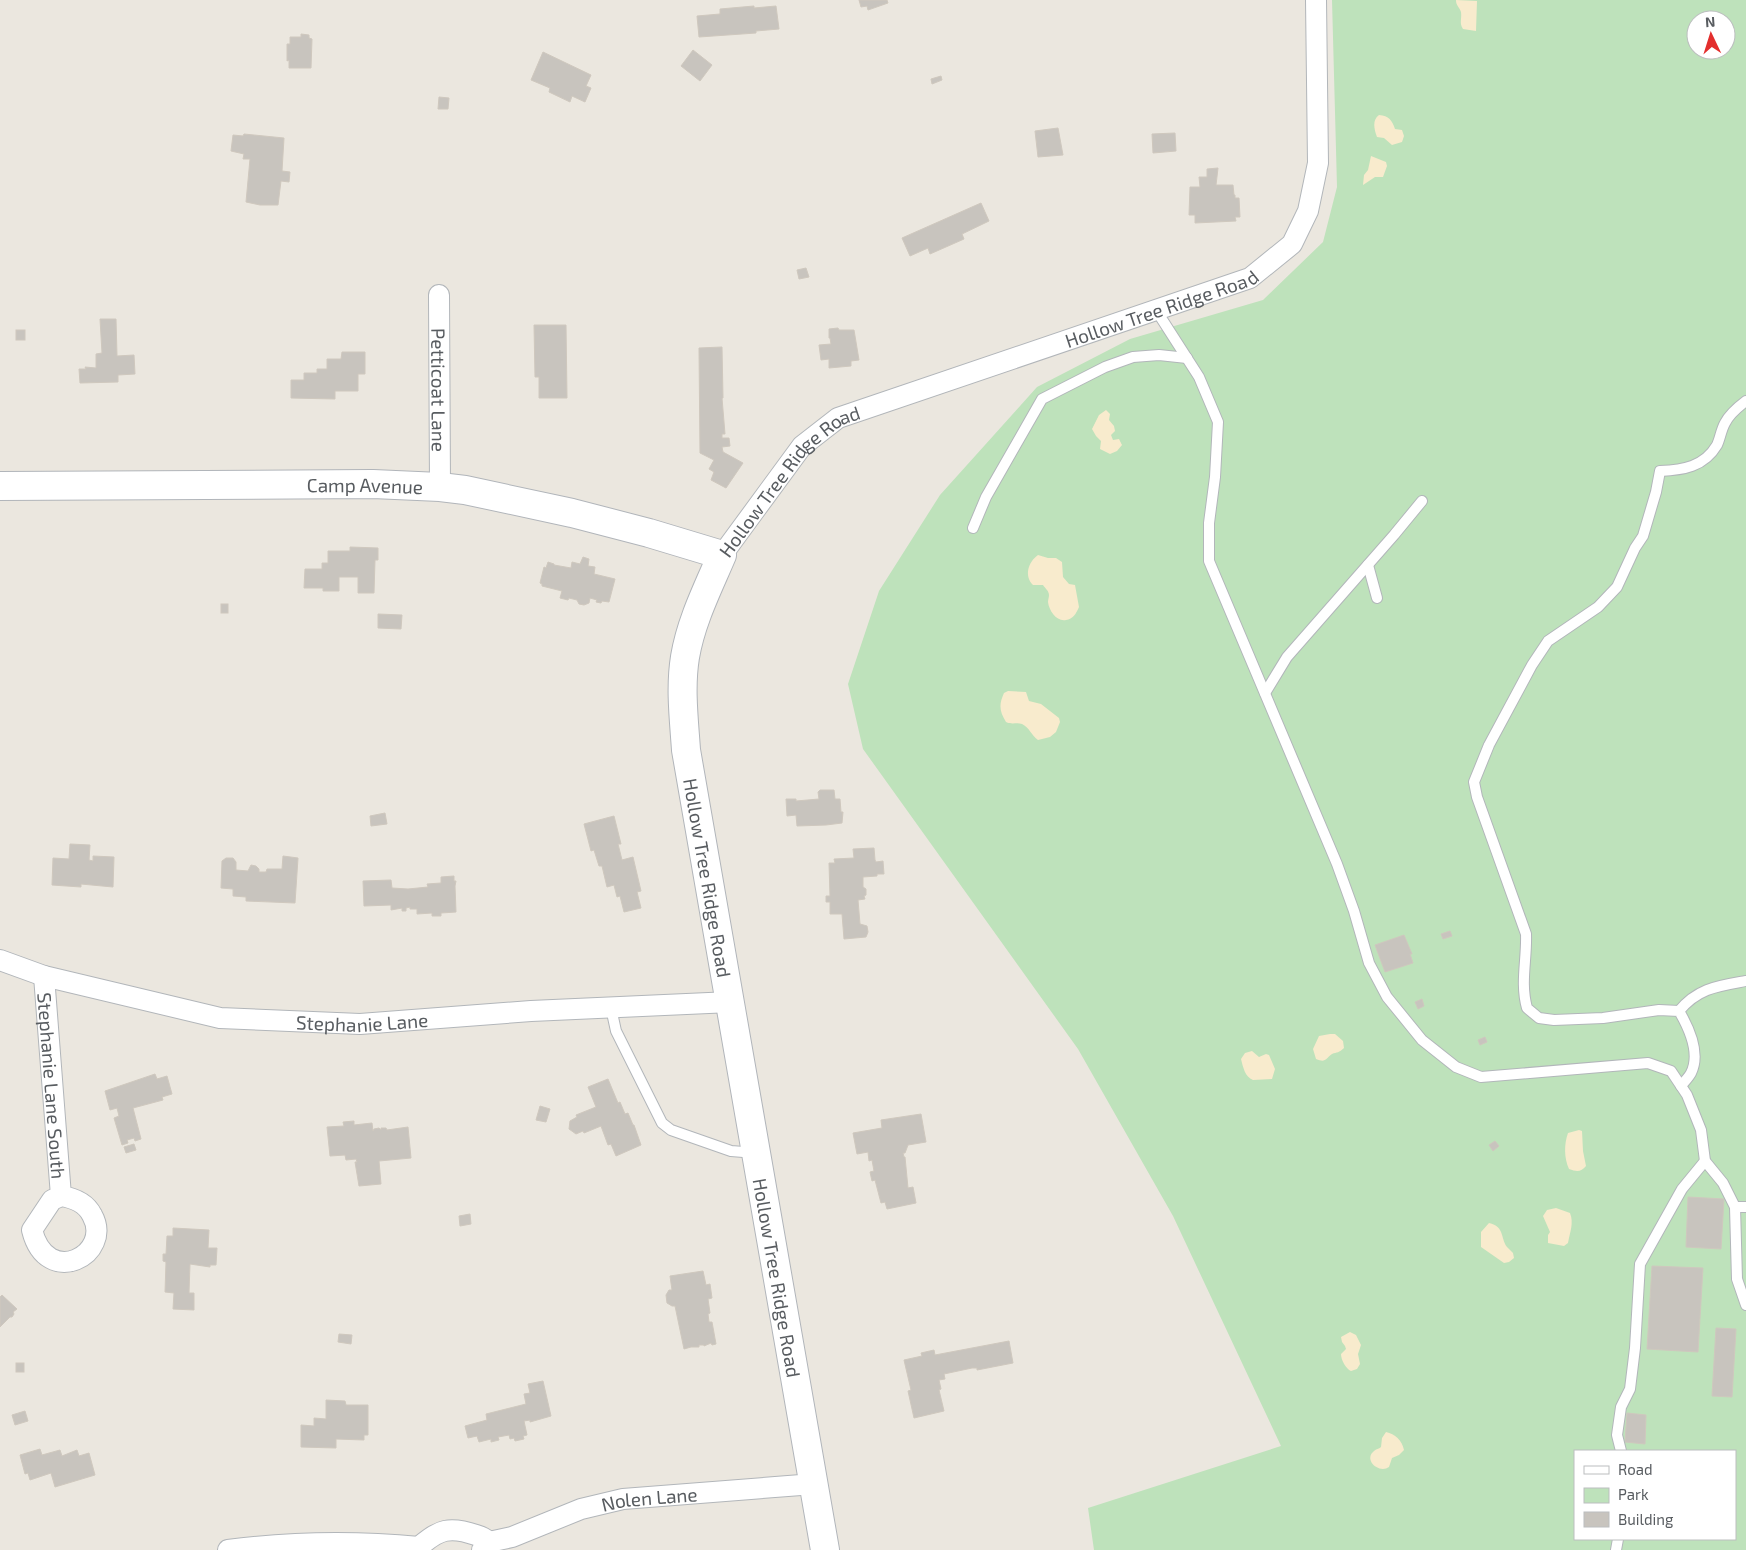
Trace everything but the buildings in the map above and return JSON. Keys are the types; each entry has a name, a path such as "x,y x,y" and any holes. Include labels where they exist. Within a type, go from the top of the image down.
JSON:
{"street":[{"name":"Hollow Tree Ridge Road","path":"825,1550 686,750 683,699 685,657 699,608 722,555 802,446 838,418 1250,278 1292,244 1308,211 1318,163 1316,0"},
{"name":"Petticoat Lane","path":"439,294 440,487"},
{"name":"Camp Avenue","path":"0,486 374,484 440,487 466,490 572,513 649,533 722,555"},
{"name":"Stephanie Lane","path":"0,960 44,976 220,1018 360,1024 531,1011 731,1002"},
{"name":"Stephanie Lane South","path":"44,976 61,1196"},
{"name":"Nolen Lane","path":"228,1550 261,1546 325,1544 385,1544 419,1549 435,1535 454,1529 485,1538 486,1546 581,1509 622,1499 814,1484"}],"lane":[{"path":"1156,310 1199,376 1218,422 1215,477 1209,523 1209,562 1337,864 1354,911 1369,962 1387,997 1422,1040 1456,1067 1481,1077 1648,1063 1670,1071 1687,1094 1701,1130 1705,1161 1723,1184 1735,1207 1737,1279 1746,1305"},
{"path":"973,528 986,497 1042,399 1105,367 1133,357 1159,355 1187,358"},
{"path":"1679,1011 1659,1010 1603,1018 1554,1020 1539,1018 1527,1008 1523,985 1527,951 1526,934 1477,797 1474,782 1489,745 1548,640 1598,608 1617,587 1642,536 1656,492 1660,471 1692,467 1706,458 1717,444 1725,423 1746,401"},
{"path":"1265,693 1288,657 1422,500"},
{"path":"1368,565 1377,598"},
{"path":"1679,1011 1688,1001 1702,991 1746,981"},
{"path":"611,1008 616,1031 662,1123 671,1130 731,1151 757,1153"},
{"path":"1679,1011 1687,1024 1694,1043 1694,1065 1691,1074 1681,1086"},
{"path":"1621,1450 1617,1435 1621,1407 1630,1389 1635,1348 1640,1264 1682,1189 1705,1161"},
{"path":"1735,1207 1746,1207"}],"green space":[{"path":"1332,0 1746,0 1746,1550 1094,1550 1088,1508 1281,1446 1173,1216 1078,1049 863,749 848,684 879,591 940,495 1037,387 1130,339 1263,300 1323,242 1337,187"}],"sand":[{"path":"1456,0 1477,1 1476,31 1463,29 1461,12 1456,4"},
{"path":"1379,115 1390,119 1395,129 1402,130 1404,136 1402,142 1392,145 1384,138 1377,137 1374,122"},
{"path":"1371,156 1386,162 1387,166 1383,177 1375,177 1363,185 1364,175 1368,170"},
{"path":"1106,410 1110,414 1109,420 1114,426 1115,431 1111,435 1113,440 1119,439 1122,445 1117,451 1110,454 1100,449 1101,441 1092,429 1099,415"},
{"path":"1038,555 1056,558 1062,562 1063,577 1069,584 1075,585 1079,607 1071,619 1063,620 1057,618 1049,605 1047,590 1043,585 1033,585 1030,581 1028,569"},
{"path":"1008,691 1026,692 1029,701 1041,704 1059,718 1060,722 1056,732 1050,737 1038,740 1022,724 1006,722 1001,711 1001,701 1004,693"},
{"path":"1335,1034 1343,1041 1344,1048 1324,1060 1316,1059 1313,1049 1319,1036"},
{"path":"1252,1051 1259,1057 1266,1054 1269,1055 1275,1069 1272,1079 1253,1080 1246,1074 1241,1059 1245,1053"},
{"path":"1582,1131 1586,1166 1577,1171 1569,1169 1565,1156 1565,1146 1568,1133"},
{"path":"1556,1208 1570,1213 1572,1220 1568,1243 1564,1246 1548,1243 1550,1232 1543,1216 1547,1210"},
{"path":"1489,1223 1498,1227 1507,1247 1513,1253 1514,1258 1509,1262 1504,1263 1481,1247 1481,1232"},
{"path":"1350,1332 1356,1335 1361,1345 1358,1354 1360,1364 1357,1369 1351,1371 1344,1364 1341,1354 1346,1349 1341,1337"},
{"path":"1386,1432 1398,1438 1404,1450 1392,1458 1389,1467 1381,1469 1371,1462 1370,1458 1374,1451 1381,1447 1382,1438"}]}
